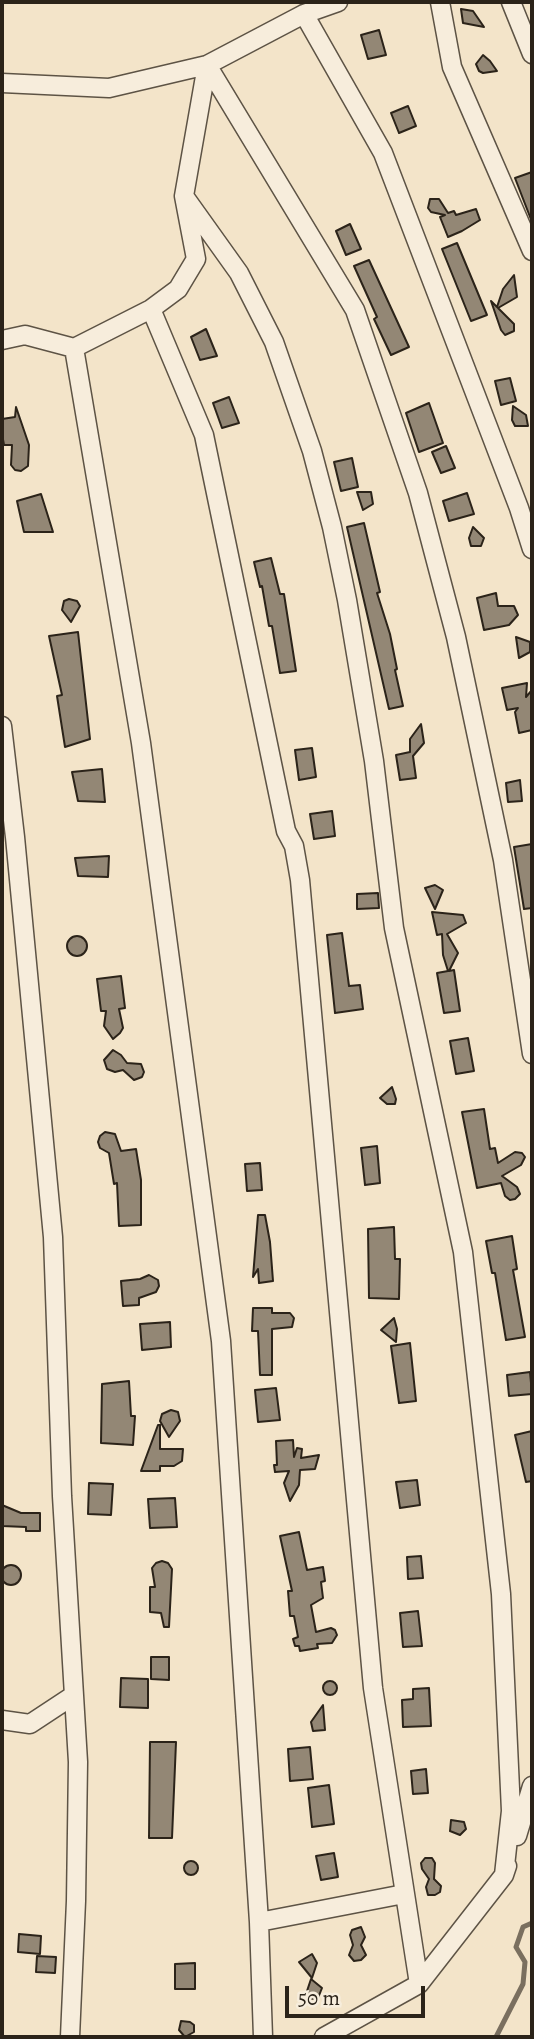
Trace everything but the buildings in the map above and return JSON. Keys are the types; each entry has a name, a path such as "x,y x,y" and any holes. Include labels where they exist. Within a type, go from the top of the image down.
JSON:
{"street":[{"path":"2,83 109,88 207,65 304,14 338,2"},
{"path":"440,2 452,67 532,251"},
{"path":"511,2 532,54"},
{"path":"304,14 383,153 519,508 532,549"},
{"path":"2,340 25,335 74,348 151,309 178,289 196,260 184,196 207,65"},
{"path":"207,65 355,310 418,493 456,637 503,860 532,1054"},
{"path":"184,196 239,273 274,342 312,451 347,600 374,761 394,928 463,1252 501,1594 512,1811 504,1875"},
{"path":"151,309 204,435 286,831 296,857 373,1688 419,1984"},
{"path":"74,348 141,743 221,1340 259,1922 263,2037"},
{"path":"2,726 17,851 53,1237 62,1496 78,1790 70,2037"},
{"path":"2,1720 30,1724 74,1695"},
{"path":"324,2037 419,1984 504,1875 532,1786"},
{"path":"259,1922 404,1894"}],"waterway":[{"path":"496,2037 523,1984 525,1962 516,1947 523,1927 532,1923"}]}
